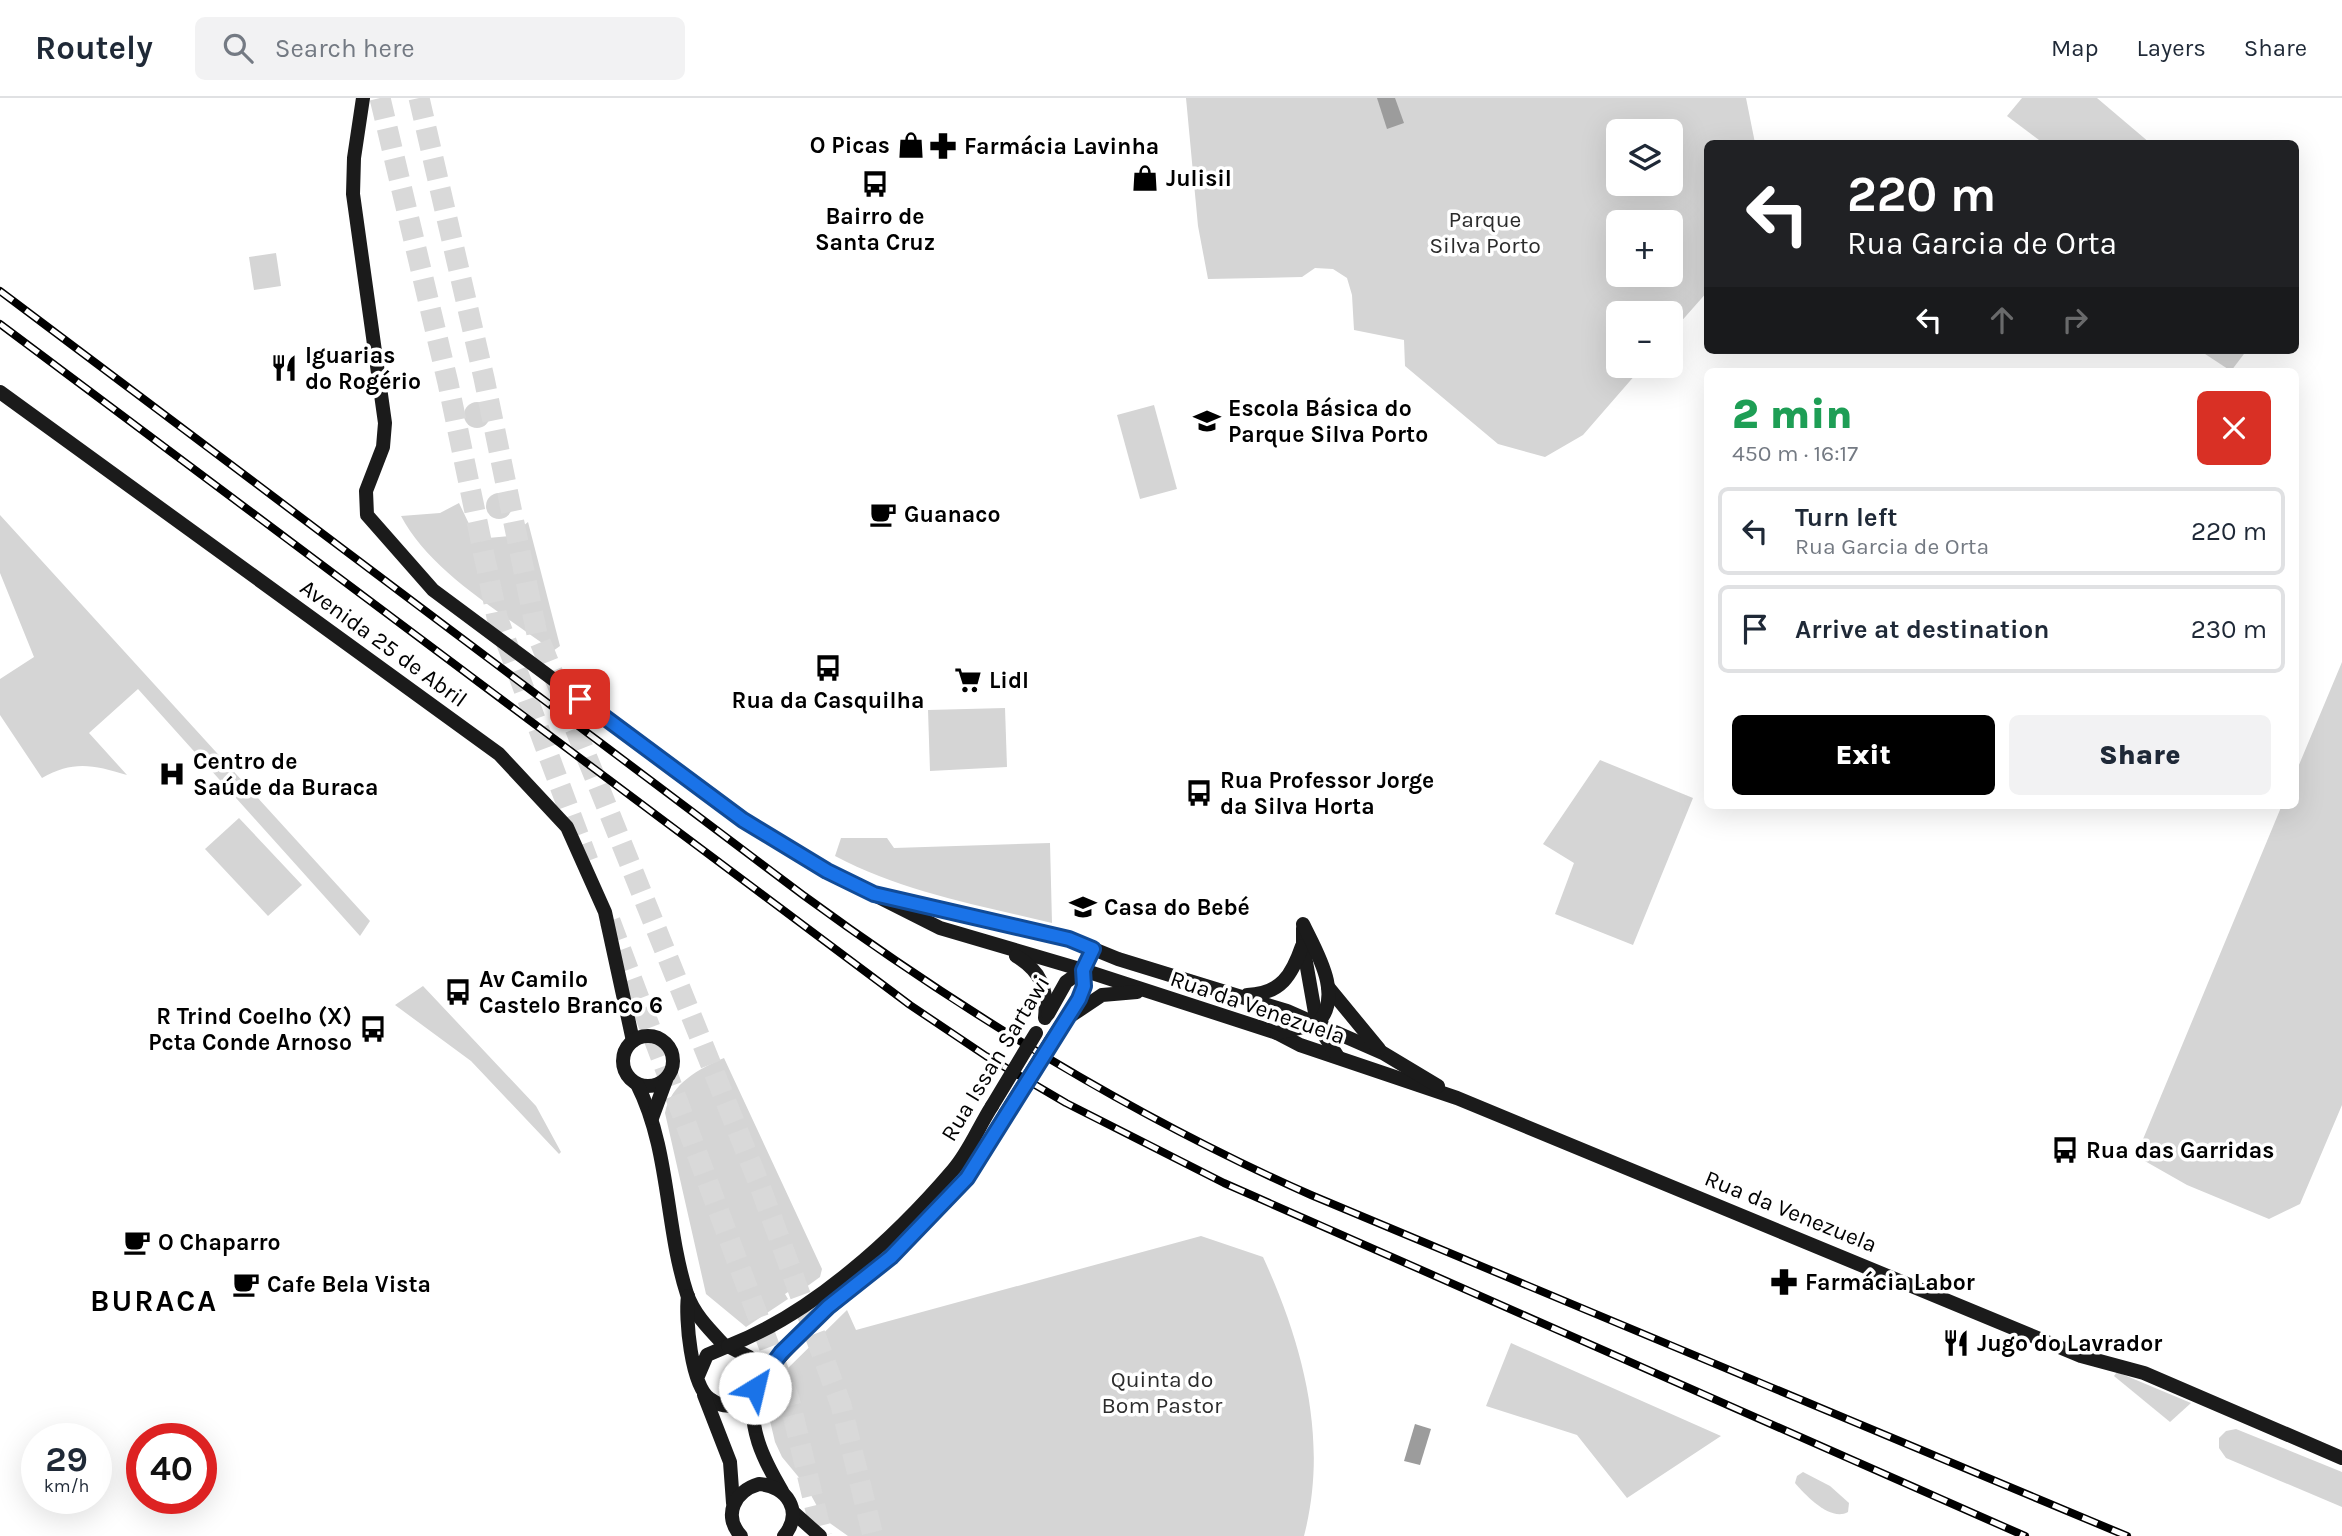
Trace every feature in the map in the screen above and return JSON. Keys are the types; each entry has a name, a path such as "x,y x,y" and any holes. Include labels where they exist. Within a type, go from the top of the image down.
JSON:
{"street":[{"path":"363,98 354,158 354,194 384,423 383,447 366,491 368,515 433,590 743,820 827,871 940,928 1006,950 1035,969 1041,979 1047,1002 1045,1018"},
{"name":"Avenida 25 de Abril","path":"0,392 499,754 567,827 605,912 633,1041"},
{"name":"Rua da Venezuela","path":"874,894 1069,939 1239,995 1317,1024 1383,1053 1458,1098"},
{"path":"1342,1060 1330,1048 1317,1024 1303,945 1303,924 1328,987 1383,1053"},
{"path":"1239,995 1268,993 1278,988 1291,975 1303,945"},
{"path":"1083,970 1093,949"},
{"name":"Rua da Venezuela","path":"1006,950 1083,970 1277,1033 1300,1045 1458,1098 2081,1356 2144,1373 2342,1458"},
{"name":"Rua Issan Sartawi","path":"727,1346 764,1332 880,1245 955,1168 1066,982 1083,970"},
{"name":"Rua Issan Sartawi","path":"756,1385 811,1323 891,1257 967,1178 1082,993 1083,970"},
{"path":"1277,1033 1317,1024 1327,1009 1328,987"},
{"path":"1065,1020 1102,995 1136,992 1154,995"},
{"path":"628,1017 667,1044 673,1059 652,1118"},
{"path":"656,1037 648,1036 633,1041 624,1053 622,1061 626,1076 637,1084 652,1118 688,1296 704,1324 727,1346 750,1357 756,1370 755,1435 764,1461 790,1500 793,1511 792,1524 784,1536"},
{"path":"637,1084 657,1085 666,1080"},
{"path":"688,1296 685,1314 699,1382 730,1462 734,1491 732,1513 741,1536"},
{"path":"699,1382 707,1355 727,1346"},
{"path":"699,1382 711,1400 727,1405 743,1401 756,1385"},
{"path":"727,1536 738,1494 747,1487 771,1485 782,1491"},
{"path":"793,1511 820,1536"}],"green space":[{"name":"Parque Silva Porto","path":"1186,98 1746,98 1754,140 1704,140 1704,296 1683,319 1683,301 1606,301 1606,378 1633,378 1583,435 1545,457 1498,444 1405,366 1404,340 1354,330 1352,295 1347,278 1333,269 1315,268 1302,277 1208,279 1198,226"},
{"path":"2022,98 2097,98 2146,140 2039,140 2007,116"},
{"path":"276,253 281,286 254,290 249,257"},
{"path":"2205,354 2244,354 2233,368 2226,368"},
{"path":"477,402 487,405 490,415 487,425 477,428 467,425 464,415 467,405"},
{"path":"1154,405 1177,489 1140,499 1117,415"},
{"path":"499,493 508,497 512,506 508,515 499,519 490,515 486,506 490,497"},
{"path":"459,503 471,528 488,538 511,536 528,522 560,646 553,651 449,574 430,556 401,516 440,513"},
{"path":"0,515 370,921 360,936 138,689 89,733 127,775 84,766 53,772 42,778 0,715 0,679 34,657 0,573"},
{"path":"2342,662 2342,1105 2300,1204 2269,1219 2187,1185 2136,1156 2280,809 2299,809 2299,765"},
{"path":"1005,708 1007,767 930,771 928,710"},
{"path":"1600,760 1693,798 1633,945 1555,914 1574,863 1543,844"},
{"path":"239,818 302,885 268,916 205,849"},
{"path":"841,838 887,838 894,848 1050,843 1052,923 941,896 887,879 835,856"},
{"path":"423,986 536,1106 561,1152 559,1154 471,1061 395,1005"},
{"path":"724,1058 822,1269 820,1277 802,1290 799,1285 785,1294 788,1299 746,1327 706,1294 665,1113 673,1093 687,1078"},
{"name":"Quinta do Bom Pastor","path":"1201,1236 1263,1257 1290,1324 1308,1393 1313,1428 1311,1500 1304,1536 848,1536 824,1519 806,1486 782,1457 775,1442 767,1408 770,1392 785,1371 847,1310 856,1330"},
{"path":"1511,1343 1721,1436 1627,1498 1577,1435 1486,1406"},
{"path":"2117,1372 2191,1403 2170,1422 2114,1376"},
{"path":"2236,1429 2342,1472 2342,1507 2226,1458 2219,1448 2219,1438 2226,1431"},
{"path":"1803,1472 1830,1486 1849,1503 1848,1512 1834,1514 1812,1501 1795,1483 1797,1476"}],"shaded area":[{"path":"1377,98 1395,98 1404,123 1387,129"},
{"path":"1415,1424 1431,1429 1420,1465 1404,1461"}],"tunnel":[{"path":"380,98 448,383 497,617 588,861"},
{"path":"419,98 484,378 537,634 758,1181 841,1405 873,1536"},
{"path":"610,921 790,1402 822,1536"}],"railway":[{"path":"0,291 803,895 924,980 1049,1059 1178,1131 1311,1195 2127,1536"},
{"path":"0,324 910,1005 986,1056 1066,1103 1224,1183 2025,1536"}],"place":[{"name":"O Picas","path":"911,145"},
{"name":"Farmácia Lavinha","path":"943,146"},
{"name":"Julisil","path":"1145,178"},
{"name":"Bairro de Santa Cruz","path":"875,184"},
{"name":"Iguarias do Rogério","path":"284,368"},
{"name":"Escola Básica do Parque Silva Porto","path":"1207,421"},
{"name":"Guanaco","path":"883,514"},
{"name":"Rua da Casquilha","path":"828,668"},
{"name":"Lidl","path":"968,680"},
{"name":"Centro de Saúde da Buraca","path":"172,774"},
{"name":"Rua Professor Jorge da Silva Horta","path":"1199,793"},
{"name":"Casa do Bebé","path":"1083,907"},
{"name":"Av Camilo Castelo Branco 6","path":"458,992"},
{"name":"R Trind Coelho (X) Pcta Conde Arnoso","path":"373,1029"},
{"name":"Rua das Garridas","path":"2065,1150"},
{"name":"O Chaparro","path":"137,1242"},
{"name":"Farmácia Labor","path":"1784,1282"},
{"name":"Cafe Bela Vista","path":"246,1284"},
{"name":"Jugo do Lavrador","path":"1956,1343"}],"district":[{"name":"BURACA","path":"154,1301"}],"route":[{"path":"580,699 743,820 827,871 874,894 1069,939 1093,949 1083,970 1084,986 1079,999 967,1178 891,1257 811,1323 781,1353 755,1388"}]}
